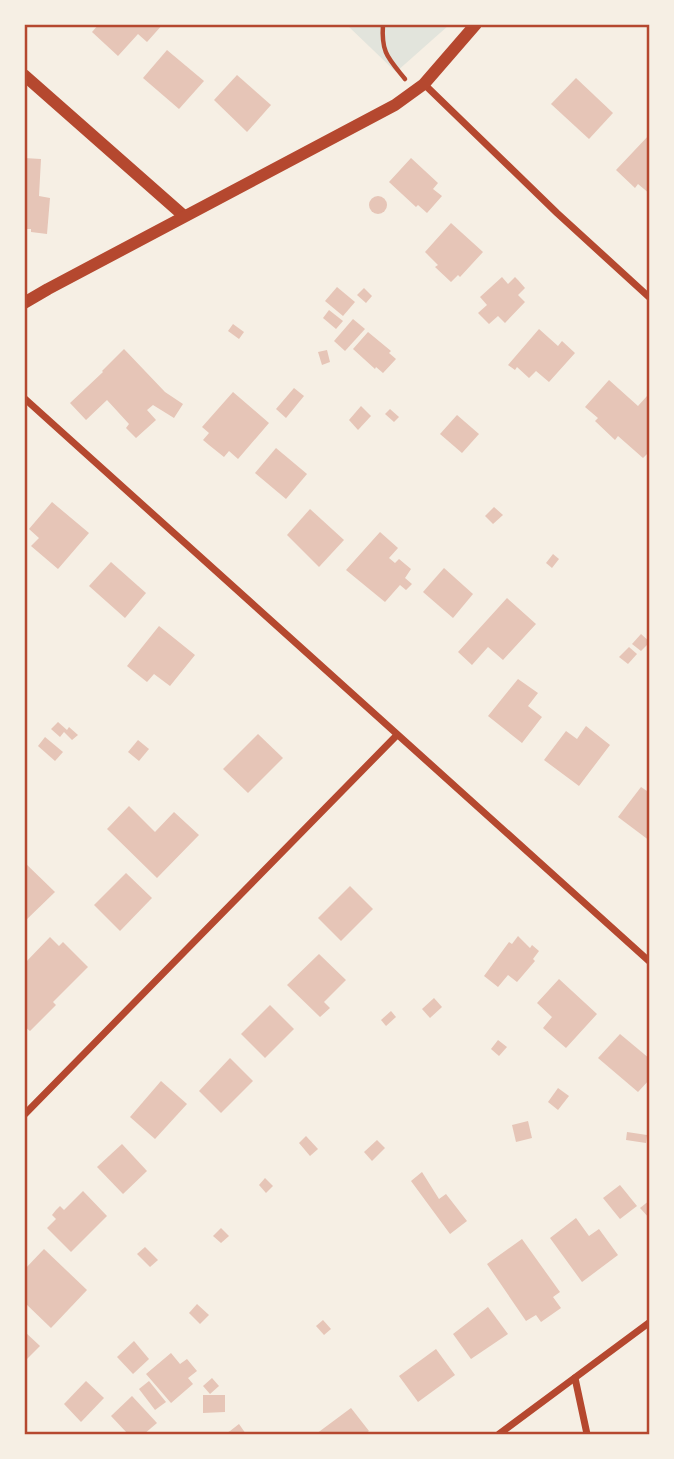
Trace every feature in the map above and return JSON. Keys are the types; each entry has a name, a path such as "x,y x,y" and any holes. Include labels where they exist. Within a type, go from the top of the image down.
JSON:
{"street":[{"path":"24,303 395,105 424,84 476,24"},
{"path":"24,75 184,216"},
{"path":"424,84 649,298"},
{"path":"24,398 649,962"},
{"path":"24,1115 397,735"},
{"path":"499,1434 649,1322"},
{"path":"575,1378 587,1434"}],"path":[{"path":"383,24 382,43 387,56 405,80 424,84"}],"shaded area":[{"path":"347,25 449,25 396,72"}],"building":[{"path":"99,24 163,24 147,42 138,34 118,56 92,32"},
{"path":"167,50 204,81 179,109 143,78"},
{"path":"237,75 271,105 247,132 214,100"},
{"path":"576,78 613,113 589,139 551,104"},
{"path":"650,134 650,194 638,184 635,188 616,170"},
{"path":"24,158 41,159 39,196 50,198 47,234 24,229"},
{"path":"411,158 438,183 433,189 442,196 427,213 418,205 416,207 389,182"},
{"path":"378,196 384,199 387,205 384,211 378,214 372,211 369,205 372,199"},
{"path":"451,223 483,252 460,277 458,275 451,282 435,267 438,265 425,252"},
{"path":"502,277 508,284 515,277 518,280 525,288 518,295 525,302 505,323 498,316 489,324 478,313 487,305 480,297"},
{"path":"337,287 355,302 343,316 325,301"},
{"path":"364,288 372,296 366,303 357,295"},
{"path":"329,310 343,321 336,329 323,318"},
{"path":"353,319 365,329 345,351 334,341"},
{"path":"233,324 244,332 239,339 228,331"},
{"path":"539,329 558,346 562,341 575,353 549,382 536,371 529,378 517,367 515,370 508,365"},
{"path":"368,332 391,351 389,353 396,359 383,373 353,349"},
{"path":"124,349 165,392 183,404 174,418 153,405 147,410 156,420 136,438 126,428 129,424 107,400 86,420 70,403"},
{"path":"327,350 330,362 322,365 318,352"},
{"path":"609,380 638,406 647,396 650,398 650,451 643,458 618,436 615,440 595,421 598,418 585,407"},
{"path":"294,388 304,396 286,418 276,409"},
{"path":"233,392 269,423 238,459 229,451 224,457 203,440 209,433 202,427"},
{"path":"361,406 371,416 358,430 349,420"},
{"path":"390,409 399,417 394,422 385,414"},
{"path":"457,415 479,434 462,453 440,434"},
{"path":"276,448 307,474 286,499 255,473"},
{"path":"52,502 89,533 58,569 31,546 39,538 29,529"},
{"path":"494,507 503,515 493,524 485,516"},
{"path":"310,509 344,540 319,567 287,535"},
{"path":"380,532 398,548 389,558 395,563 399,559 411,569 405,578 412,584 406,590 400,585 385,602 346,570"},
{"path":"553,554 559,559 552,568 546,563"},
{"path":"111,562 146,593 125,618 89,586"},
{"path":"444,568 473,594 453,618 423,592"},
{"path":"507,598 536,624 503,660 488,647 472,665 458,652"},
{"path":"159,626 195,655 170,686 154,674 147,682 127,666"},
{"path":"641,634 650,642 641,651 632,644"},
{"path":"629,647 637,654 628,664 619,657"},
{"path":"518,679 538,693 528,706 542,717 522,743 488,716"},
{"path":"58,722 78,735 72,740 64,732 60,737 51,729"},
{"path":"586,726 610,745 579,786 544,760 566,731 577,739"},
{"path":"258,734 283,758 248,793 223,769"},
{"path":"45,737 63,752 55,761 38,746"},
{"path":"138,740 149,749 139,761 128,752"},
{"path":"641,787 650,793 650,841 618,817"},
{"path":"129,806 155,832 174,812 199,835 157,878 107,829"},
{"path":"24,862 55,892 24,922"},
{"path":"126,873 152,898 120,931 94,905"},
{"path":"350,886 373,909 341,941 318,918"},
{"path":"518,936 530,948 532,945 539,951 533,959 535,961 517,982 508,975 498,987 484,976 509,942 512,944"},
{"path":"50,937 59,946 63,942 88,967 53,1002 56,1005 30,1031 24,1026 24,964"},
{"path":"319,954 346,980 324,1002 330,1008 320,1017 287,985"},
{"path":"559,979 597,1014 566,1048 543,1028 552,1017 537,1003"},
{"path":"434,998 442,1007 430,1018 422,1009"},
{"path":"270,1005 294,1029 265,1058 241,1034"},
{"path":"391,1011 396,1017 386,1026 381,1020"},
{"path":"620,1034 650,1059 650,1079 638,1092 598,1058"},
{"path":"498,1040 507,1047 499,1056 491,1049"},
{"path":"230,1058 253,1081 221,1113 199,1091"},
{"path":"161,1081 187,1104 155,1139 130,1117"},
{"path":"558,1088 569,1096 558,1110 548,1102"},
{"path":"528,1121 532,1138 516,1142 512,1125"},
{"path":"627,1132 647,1135 646,1143 626,1140"},
{"path":"306,1136 318,1149 310,1156 299,1143"},
{"path":"377,1140 385,1148 372,1161 364,1152"},
{"path":"122,1144 147,1171 123,1194 97,1167"},
{"path":"422,1172 439,1199 446,1194 467,1221 450,1234 411,1181"},
{"path":"265,1178 273,1186 266,1193 259,1185"},
{"path":"620,1185 637,1206 620,1219 603,1198"},
{"path":"83,1191 107,1216 71,1252 47,1228 56,1219 52,1215 56,1210 60,1206 64,1210"},
{"path":"650,1200 650,1219 640,1208"},
{"path":"576,1218 589,1236 599,1229 618,1255 582,1282 550,1238"},
{"path":"221,1228 229,1236 221,1243 213,1236"},
{"path":"522,1239 560,1292 553,1297 561,1308 541,1322 536,1315 526,1321 487,1264"},
{"path":"145,1247 158,1260 150,1267 137,1254"},
{"path":"44,1249 87,1290 51,1328 24,1302 24,1270"},
{"path":"197,1304 209,1315 200,1324 189,1313"},
{"path":"488,1307 508,1334 471,1359 453,1334"},
{"path":"323,1320 331,1329 324,1335 316,1326"},
{"path":"24,1331 40,1346 24,1362"},
{"path":"134,1341 149,1359 133,1374 117,1357"},
{"path":"436,1349 455,1375 418,1402 399,1376"},
{"path":"171,1353 180,1364 187,1359 197,1371 188,1378 193,1384 171,1403 146,1374"},
{"path":"212,1378 219,1386 210,1394 203,1386"},
{"path":"86,1381 104,1398 81,1422 64,1404"},
{"path":"149,1381 166,1402 155,1410 139,1389"},
{"path":"203,1395 225,1395 225,1412 203,1413"},
{"path":"132,1396 157,1423 144,1434 128,1434 111,1416"},
{"path":"351,1408 369,1431 365,1434 316,1434"},
{"path":"239,1424 246,1434 225,1434 230,1431"}]}
